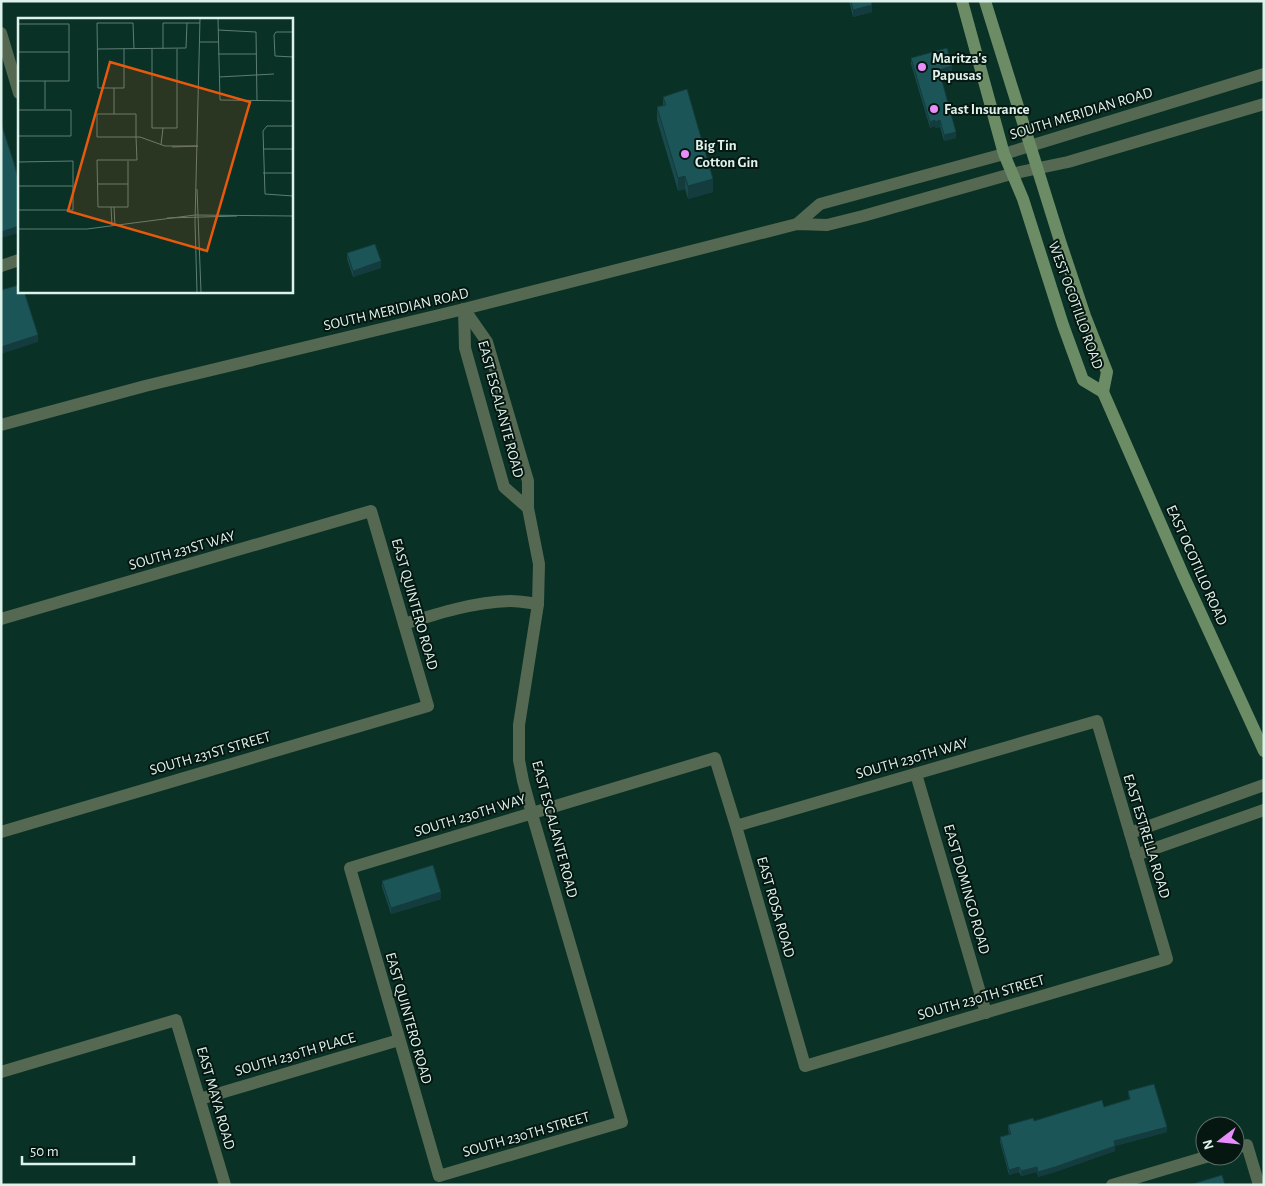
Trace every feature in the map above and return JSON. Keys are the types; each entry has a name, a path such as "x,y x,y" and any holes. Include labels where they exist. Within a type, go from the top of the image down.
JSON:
{"main road":[{"name":"WEST OCOTILLO ROAD","path":"962,1 1004,154 1023,199 1047,278 1083,380 1103,392 1106,372 1082,307 985,1"},
{"name":"EAST OCOTILLO ROAD","path":"1103,392 1184,577 1264,751"}],"street":[{"path":"1,33 18,89"},
{"name":"SOUTH MERIDIAN ROAD","path":"798,224 820,204 1004,154 1264,74"},
{"name":"SOUTH MERIDIAN ROAD","path":"1,425 145,386 464,309 798,224 827,225 1011,174 1068,162 1264,104"},
{"path":"1,266 18,260"},
{"name":"EAST ESCALANTE ROAD","path":"464,309 465,348 504,487 528,508"},
{"name":"EAST ESCALANTE ROAD","path":"464,309 487,342 528,481 528,508 539,564 538,604 519,726 519,760 523,781 622,1122"},
{"name":"SOUTH 231ST WAY","path":"1,619 371,511"},
{"name":"EAST QUINTERO ROAD","path":"371,511 428,706"},
{"path":"404,624 448,610 480,604 512,601 538,604"},
{"name":"SOUTH 231ST STREET","path":"1,832 428,706"},
{"name":"SOUTH 230TH WAY","path":"736,826 1097,722"},
{"name":"EAST ESTRELLA ROAD","path":"1097,722 1167,959"},
{"name":"SOUTH 230TH WAY","path":"350,868 715,758"},
{"name":"EAST ROSA ROAD","path":"715,758 805,1066"},
{"name":"EAST DOMINGO ROAD","path":"916,774 986,1013"},
{"path":"1130,833 1264,785"},
{"path":"1136,855 1264,810"},
{"name":"EAST QUINTERO ROAD","path":"350,868 438,1176"},
{"name":"SOUTH 230TH STREET","path":"805,1066 1167,959"},
{"name":"EAST MAYA ROAD","path":"1,1072 176,1020 225,1185"},
{"name":"SOUTH 230TH PLACE","path":"200,1099 399,1040"},
{"name":"SOUTH 230TH STREET","path":"438,1176 622,1122"},
{"path":"1245,1155 1259,1185"},
{"path":"1112,1185 1195,1160"}],"building":[{"path":"851,1 871,1 872,5 853,10"},
{"path":"947,48 952,66 939,70 956,132 944,135 940,120 930,122 911,58"},
{"name":"Big Tin Cotton Gin","path":"687,89 713,179 688,186 685,176 678,178 657,107 666,105 663,97"},
{"path":"1,123 18,178 18,226 1,232"},
{"path":"375,244 381,261 353,271 347,253"},
{"path":"18,285 18,292 24,292 38,335 1,347 1,290"},
{"path":"433,865 441,892 391,908 382,881"},
{"path":"1154,1084 1167,1127 1114,1141 1115,1146 1038,1172 1037,1167 1021,1171 1019,1167 1009,1170 1000,1137 1011,1134 1008,1125 1033,1118 1034,1121 1102,1100 1104,1107 1130,1099 1128,1091"},
{"path":"1222,1175 1225,1185 1189,1185"}],"place":[{"name":"Maritza's Papusas","path":"922,67"},
{"name":"Fast Insurance","path":"934,109"},
{"name":"Big Tin Cotton Gin","path":"685,154"}]}
